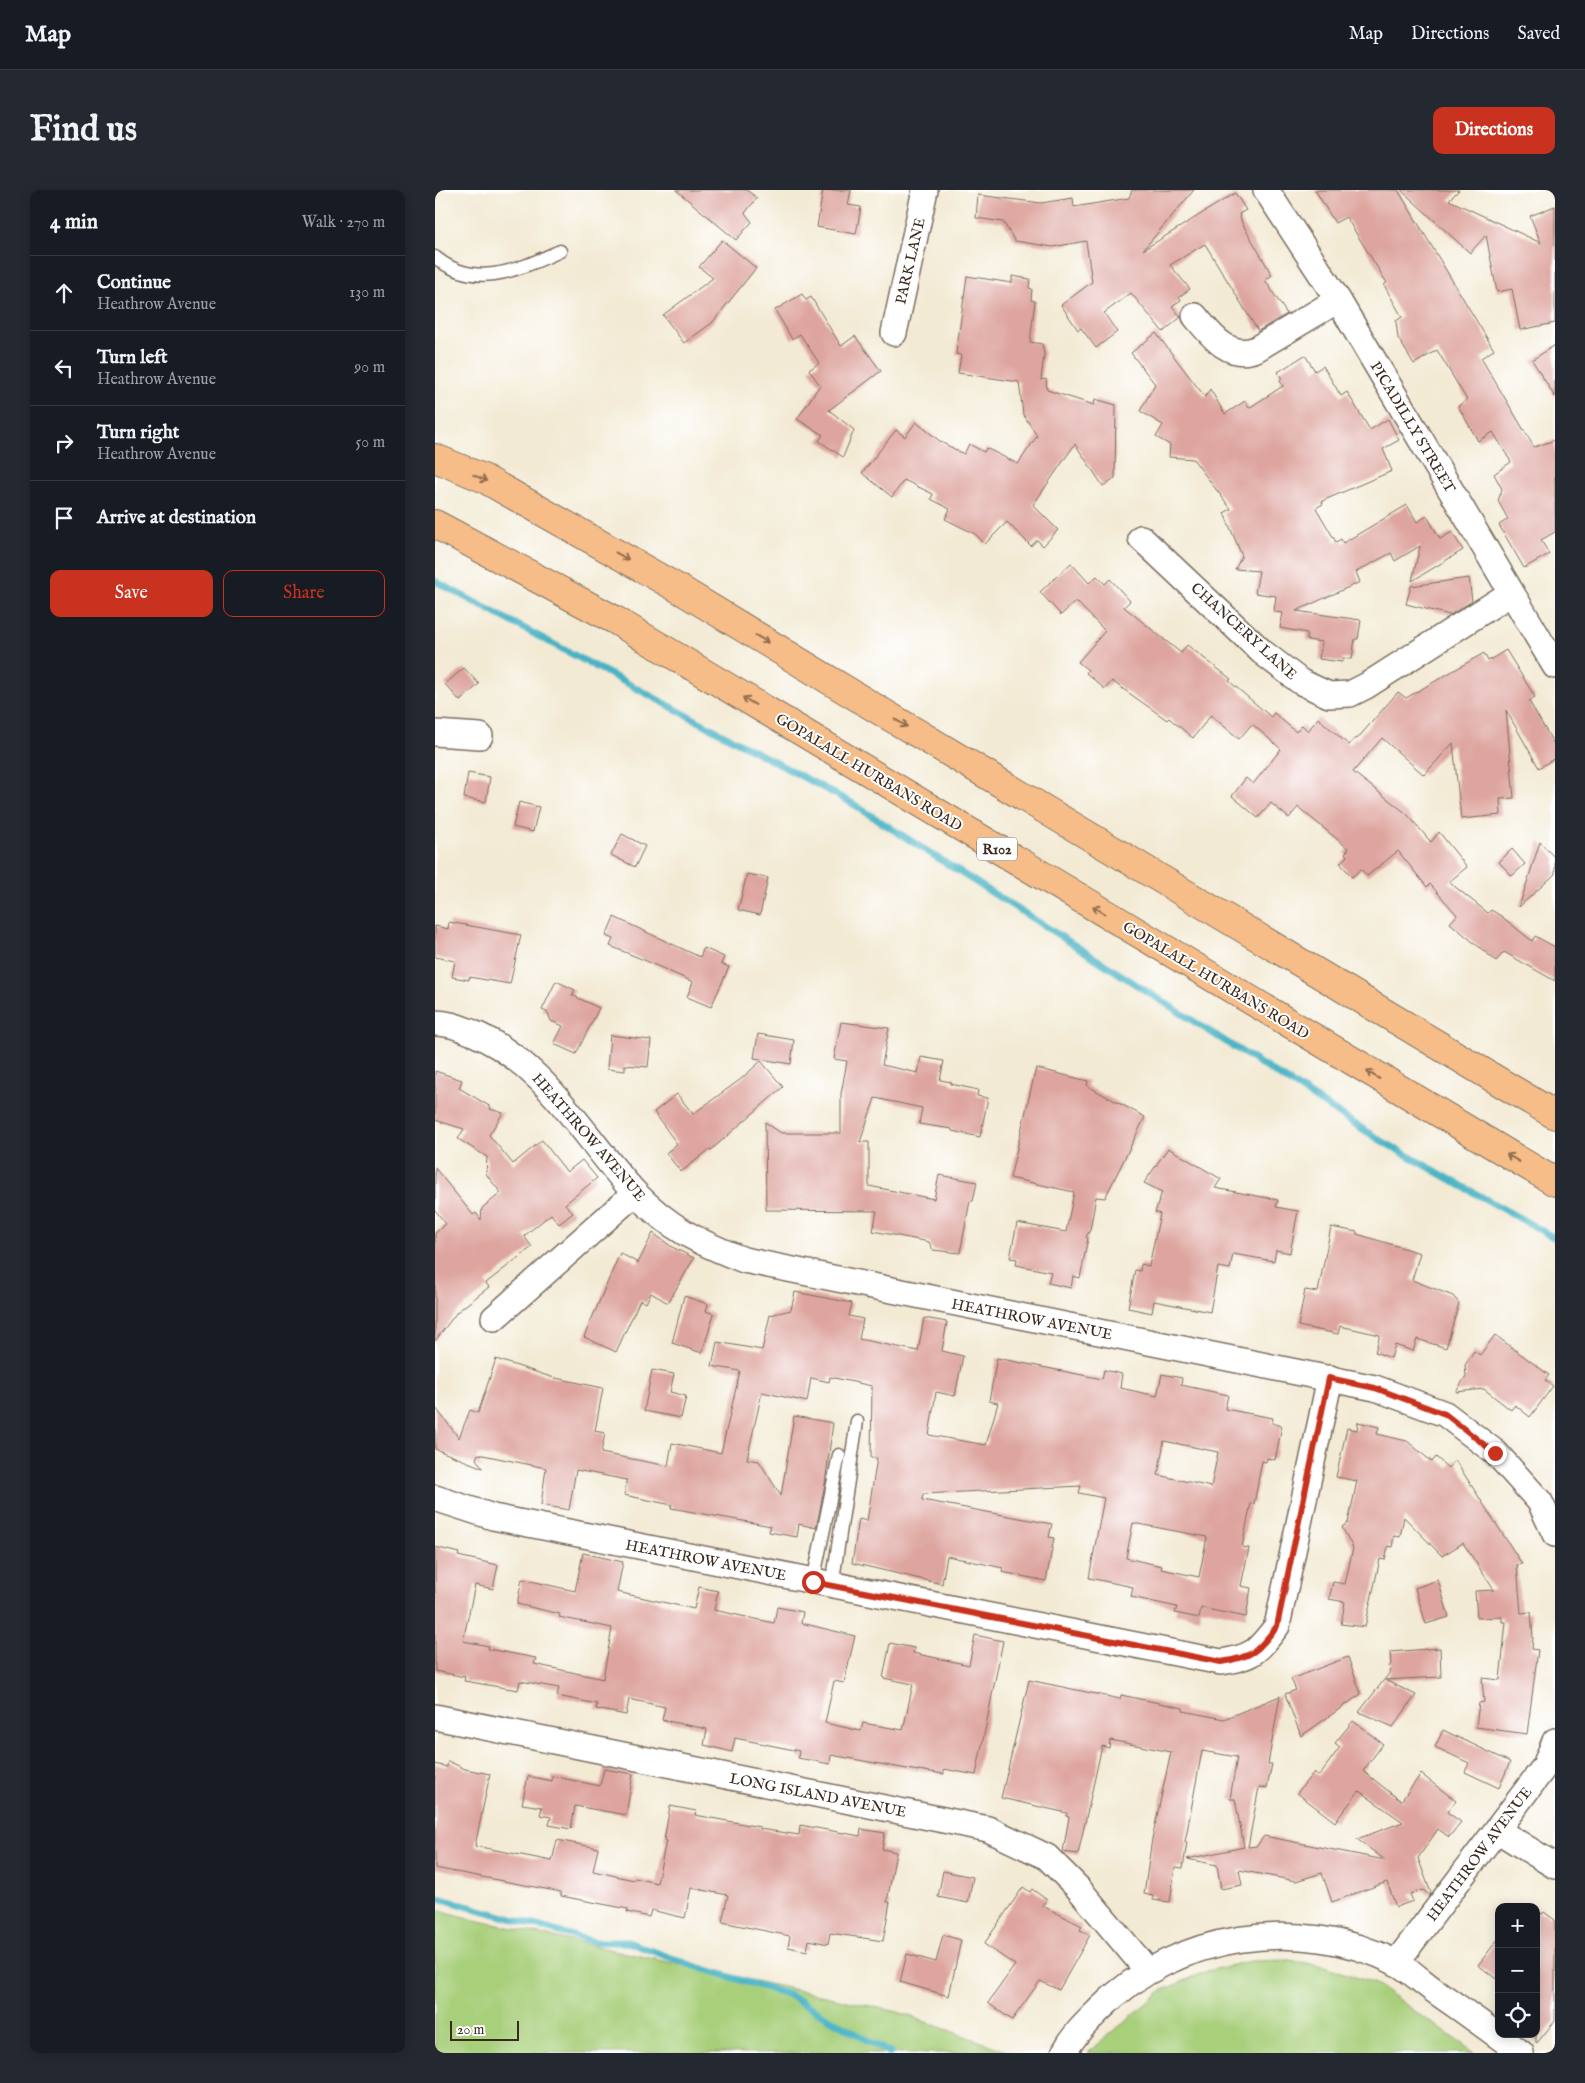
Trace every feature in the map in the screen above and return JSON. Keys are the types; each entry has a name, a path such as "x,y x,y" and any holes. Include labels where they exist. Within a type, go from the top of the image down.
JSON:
{"main road":[{"path":"435,458 483,478 681,590 1555,1115"},
{"name":"GOPALALL HURBANS ROAD","path":"435,524 615,620 1555,1182"}],"street":[{"name":"PARK LANE","path":"894,333 925,190"},
{"name":"PICADILLY STREET","path":"1266,190 1338,300 1555,666"},
{"path":"1195,316 1212,336 1229,350 1246,353 1256,349 1338,300"},
{"name":"CHANCERY LANE","path":"1141,538 1262,652 1301,682 1329,696 1349,694 1367,686 1511,593"},
{"path":"435,733 480,736"},
{"name":"HEATHROW AVENUE","path":"435,1023 449,1023 490,1040 529,1069 571,1113 635,1193 669,1223 692,1238 744,1260 1375,1388 1445,1414 1495,1453 1540,1502 1555,1534"},
{"path":"494,1318 635,1193"},
{"name":"HEATHROW AVENUE","path":"435,1498 493,1517 1221,1662 1244,1658 1262,1646 1277,1626 1329,1378"},
{"name":"LONG ISLAND AVENUE","path":"435,1717 988,1829 1047,1857 1078,1888 1148,1972"},
{"name":"HEATHROW AVENUE","path":"1396,1963 1545,1766 1555,1741"},
{"path":"1497,1830 1555,1866"},
{"path":"1064,2053 1072,2037 1115,1994 1148,1972 1192,1951 1234,1940 1299,1936 1345,1943 1396,1963 1521,2053"}],"lane":[{"path":"435,257 447,267 471,273 494,275 520,268 561,252"},
{"path":"823,1584 857,1421"},
{"path":"823,1584 839,1455"}],"green space":[{"path":"435,1909 475,1920 898,2012 1012,2053 435,2053"},
{"path":"1289,1960 1324,1966 1376,1984 1475,2053 1088,2053 1161,1991 1207,1971 1250,1961"}],"building":[{"path":"676,190 747,190 757,198 745,213 752,222 736,240"},
{"path":"823,190 851,190 848,205 861,207 856,234 817,227"},
{"path":"1132,190 1194,190 1143,250 1235,193 1246,210 1239,214 1242,223 1272,275 1265,280 1287,314 1258,331 1205,244 1170,265 1190,289 1179,297 1181,300 1172,306 1181,317 1163,332 1131,293 1104,313 1117,332 1096,348 1081,328 1078,330 1061,305 1092,282 1086,241 1053,247 1015,241 1003,222 976,218 978,195 1041,203 1073,198 1074,207 1129,198"},
{"path":"1315,190 1398,190 1494,350 1481,358 1534,447 1555,440 1555,532 1541,540 1549,554 1524,568 1499,525 1508,519 1498,501 1502,489 1494,474 1511,462 1493,432 1478,441 1458,406 1467,400 1437,350 1414,364 1398,338 1396,321 1402,317 1384,285 1387,283 1346,217 1335,223"},
{"path":"1401,190 1459,190 1449,200 1541,243 1530,216 1555,206 1555,323 1520,330 1512,289 1497,292 1486,235 1470,253"},
{"path":"722,240 756,268 712,323 684,343 663,315 713,278 699,267"},
{"path":"967,276 1012,283 1012,276 1030,279 1029,288 1032,289 1031,300 1035,301 1030,342 1042,344 1044,354 1041,380 1046,379 1047,390 1094,405 1095,399 1116,405 1115,478 1103,486 1075,444 1033,505 1058,530 1043,546 1037,540 1031,546 1007,522 985,544 975,534 945,519 950,509 931,499 933,494 904,480 892,497 862,473 896,430 905,437 916,422 941,442 964,454 969,444 984,452 986,448 1018,464 1037,436 1023,414 1019,382 958,373 961,355 956,354"},
{"path":"802,294 806,300 811,297 841,346 855,336 881,371 829,410 854,430 843,457 819,441 823,435 797,419 820,385 809,370 819,363 800,334 792,339 775,310"},
{"path":"1156,333 1205,397 1210,389 1225,414 1245,401 1249,408 1283,386 1278,372 1305,355 1315,371 1323,366 1341,396 1347,392 1370,430 1388,419 1399,440 1383,449 1392,471 1322,501 1323,504 1316,508 1336,542 1341,539 1343,543 1407,505 1417,522 1427,516 1440,539 1452,532 1463,550 1412,581 1420,546 1395,561 1391,553 1356,572 1360,582 1296,611 1361,620 1358,639 1355,639 1352,659 1343,658 1342,662 1319,659 1322,642 1307,640 1307,633 1280,628 1283,613 1274,612 1276,596 1255,593 1259,571 1235,569 1242,556 1224,513 1231,509 1193,459 1169,457 1170,445 1156,437 1163,425 1140,411 1155,384 1131,353"},
{"path":"1555,345 1555,397 1532,360"},
{"path":"1071,563 1089,583 1097,576 1105,584 1110,579 1130,601 1124,607 1181,653 1187,645 1231,679 1229,681 1271,717 1274,713 1296,732 1302,725 1308,731 1318,718 1349,745 1355,738 1357,739 1398,692 1406,698 1484,653 1488,661 1506,650 1535,697 1529,701 1555,746 1555,758 1539,768 1506,710 1514,798 1500,799 1501,815 1461,819 1453,743 1424,775 1382,738 1353,772 1407,814 1431,842 1439,832 1467,867 1449,882 1488,913 1491,910 1501,916 1532,941 1535,936 1555,947 1555,981 1504,952 1496,961 1450,923 1457,915 1430,884 1427,887 1398,851 1367,876 1361,869 1352,877 1340,863 1347,856 1345,853 1349,849 1298,807 1289,818 1271,803 1258,818 1232,796 1246,778 1253,784 1281,749 1252,724 1239,739 1211,715 1193,738 1169,718 1167,720 1112,681 1105,689 1086,673 1088,670 1078,662 1105,631 1076,601 1061,615 1040,592"},
{"path":"1469,578 1472,601 1450,615 1406,604 1411,586"},
{"path":"464,668 479,684 460,701 445,684"},
{"path":"468,773 490,777 486,802 464,798"},
{"path":"519,802 539,807 533,832 513,827"},
{"path":"622,834 645,846 635,867 611,855"},
{"path":"1540,842 1555,858 1555,874 1519,907"},
{"path":"1512,849 1525,864 1512,876 1499,862"},
{"path":"747,874 768,878 760,915 738,910"},
{"path":"614,917 700,957 704,948 724,957 721,964 729,967 711,1007 687,997 693,982 610,946 613,939 606,936"},
{"path":"449,922 521,935 510,984 469,977 469,980 452,977 455,961 435,957 435,926 448,929"},
{"path":"556,981 575,990 572,995 599,1008 576,1054 554,1044 563,1026 551,1021 548,1013 542,1010"},
{"path":"841,1022 889,1028 882,1065 918,1073 921,1057 944,1061 940,1080 978,1090 977,1096 988,1098 980,1137 952,1131 952,1129 919,1124 922,1108 875,1098 860,1142 869,1142 869,1186 934,1199 939,1175 977,1182 973,1201 970,1201 960,1253 933,1250 929,1242 873,1231 877,1211 766,1210 765,1122 781,1133 841,1133 841,1094 847,1061 834,1059"},
{"path":"758,1034 794,1040 791,1064 754,1058"},
{"path":"610,1035 651,1040 648,1067 625,1065 625,1071 607,1069"},
{"path":"761,1061 783,1087 711,1150 681,1172 666,1153 677,1144 654,1112 677,1094 693,1114 741,1079"},
{"path":"1036,1068 1088,1081 1087,1086 1145,1117 1105,1198 1096,1197 1090,1230 1086,1237 1088,1238 1080,1278 1073,1276 1071,1288 1048,1283 1051,1272 1016,1265 1017,1259 1010,1258 1017,1223 1066,1232 1074,1192 1010,1178"},
{"path":"435,1071 462,1080 459,1088 491,1107 490,1109 503,1113 489,1135 513,1164 542,1140 567,1172 582,1160 597,1178 565,1204 573,1213 559,1224 551,1214 524,1236 532,1247 486,1283 489,1287 457,1312 435,1341 435,1233 446,1224 435,1210 435,1168 473,1215 476,1213 481,1220 482,1208 501,1193 486,1174 487,1157 458,1139 464,1129 435,1120"},
{"path":"1168,1148 1221,1179 1215,1188 1278,1200 1276,1207 1298,1211 1290,1253 1276,1250 1274,1261 1233,1254 1230,1269 1218,1267 1210,1312 1154,1301 1152,1313 1128,1308 1135,1270 1140,1271 1141,1264 1149,1266 1160,1214 1155,1212 1162,1192 1144,1183"},
{"path":"1331,1227 1357,1232 1357,1234 1420,1253 1412,1280 1453,1296 1459,1303 1446,1348 1417,1339 1413,1351 1395,1345 1391,1358 1375,1352 1380,1335 1340,1326 1338,1334 1298,1326 1305,1290 1318,1292"},
{"path":"653,1233 672,1247 694,1258 668,1303 651,1293 646,1303 640,1300 616,1352 584,1337 620,1253 638,1263"},
{"path":"795,1292 852,1303 849,1316 863,1319 859,1339 918,1351 924,1318 947,1322 942,1351 963,1356 955,1396 936,1392 929,1435 986,1445 998,1403 989,1401 997,1358 1102,1379 1104,1370 1122,1374 1120,1388 1157,1396 1162,1374 1182,1378 1181,1385 1228,1395 1225,1409 1273,1418 1272,1423 1282,1426 1275,1460 1267,1458 1266,1462 1262,1461 1254,1504 1251,1503 1242,1547 1249,1548 1241,1586 1251,1588 1246,1617 1201,1608 1199,1618 1175,1613 1177,1607 1131,1597 1133,1587 1089,1578 1104,1498 1079,1493 1081,1486 923,1494 922,1500 1052,1524 1049,1537 1054,1538 1046,1581 1002,1572 1003,1568 947,1556 942,1584 852,1563 859,1519 867,1521 877,1458 871,1458 872,1386 830,1377 829,1382 811,1378 807,1402 762,1392 747,1459 759,1461 781,1496 794,1416 833,1423 825,1484 816,1528 799,1524 797,1537 769,1532 771,1526 671,1508 672,1505 624,1495 627,1480 576,1470 569,1510 541,1505 546,1468 478,1454 476,1459 483,1468 435,1449 435,1407 459,1438 470,1410 478,1413 496,1359 551,1377 603,1388 595,1431 605,1433 601,1453 668,1466 672,1443 721,1453 740,1371 712,1366 717,1342 762,1350 770,1315 791,1310","holes":["1164,1441 1218,1452 1211,1487 1158,1475","1133,1523 1207,1537 1199,1577 1161,1569 1162,1566 1126,1558"]},
{"path":"684,1296 708,1304 706,1311 714,1314 702,1353 672,1343"},
{"path":"1495,1335 1549,1375 1545,1380 1553,1386 1530,1417 1515,1405 1511,1410 1484,1389 1456,1392 1466,1376 1465,1365 1474,1351 1480,1355"},
{"path":"652,1370 674,1374 670,1392 686,1396 681,1418 644,1411"},
{"path":"1358,1422 1379,1427 1377,1434 1407,1441 1432,1462 1436,1457 1448,1468 1455,1460 1522,1564 1517,1565 1521,1613 1531,1612 1532,1649 1538,1650 1527,1734 1476,1727 1479,1703 1484,1702 1482,1678 1500,1680 1506,1622 1502,1622 1502,1617 1477,1618 1475,1591 1494,1590 1463,1543 1442,1556 1404,1517 1400,1537 1394,1536 1392,1547 1388,1546 1385,1560 1380,1559 1365,1627 1341,1624 1345,1602 1329,1599 1333,1582 1345,1584 1353,1548 1342,1527 1348,1523 1357,1481 1336,1477 1347,1428 1357,1430"},
{"path":"435,1547 459,1553 458,1556 498,1565 493,1589 475,1585 463,1641 489,1646 488,1649 536,1658 534,1664 603,1679 612,1628 559,1617 560,1614 517,1604 522,1579 575,1591 583,1553 623,1562 617,1592 694,1609 699,1587 718,1591 714,1610 774,1623 777,1607 803,1612 801,1623 855,1636 844,1683 834,1681 825,1723 861,1731 863,1723 903,1730 913,1684 883,1678 890,1643 914,1648 913,1653 969,1665 975,1635 1003,1641 976,1775 944,1769 944,1774 918,1771 831,1755 830,1764 798,1758 799,1751 735,1738 732,1752 704,1745 707,1729 662,1720 665,1707 629,1699 626,1715 596,1709 597,1704 557,1696 559,1688 520,1681 518,1690 464,1681 465,1677 435,1671"},
{"path":"1438,1580 1449,1617 1426,1624 1415,1588"},
{"path":"1440,1648 1441,1677 1385,1680 1416,1695 1393,1727 1359,1712 1391,1671 1388,1668 1391,1664 1390,1652"},
{"path":"1348,1657 1361,1694 1301,1736 1285,1694 1296,1690 1291,1679"},
{"path":"1029,1680 1120,1699 1121,1695 1183,1708 1183,1711 1224,1719 1280,1696 1268,1764 1272,1764 1267,1788 1259,1787 1248,1847 1257,1846 1264,1836 1385,1860 1357,1839 1403,1822 1359,1791 1335,1822 1297,1793 1314,1772 1319,1776 1340,1747 1335,1743 1353,1721 1383,1744 1363,1771 1401,1801 1421,1774 1456,1801 1447,1812 1461,1822 1449,1837 1438,1829 1418,1858 1431,1893 1430,1895 1423,1890 1410,1894 1413,1901 1396,1907 1387,1882 1332,1902 1322,1873 1296,1881 1239,1870 1242,1885 1221,1889 1217,1865 1187,1859 1244,1847 1235,1799 1230,1799 1237,1757 1202,1751 1185,1842 1187,1842 1183,1868 1175,1867 1170,1902 1153,1900 1153,1896 1144,1894 1152,1839 1171,1752 1110,1740 1109,1748 1102,1746 1078,1854 1063,1852 1069,1817 1066,1816 1067,1813 1001,1798"},
{"path":"1443,1730 1510,1762 1499,1788 1465,1772 1469,1763 1435,1747"},
{"path":"448,1761 465,1769 490,1774 475,1846 552,1861 557,1840 598,1848 593,1871 634,1880 635,1878 657,1883 666,1841 664,1840 670,1806 696,1811 695,1815 799,1835 800,1825 860,1836 861,1829 885,1833 882,1849 896,1852 887,1902 890,1902 883,1941 830,1933 828,1944 809,1940 807,1951 788,1947 790,1936 722,1922 728,1895 691,1888 685,1918 651,1910 649,1917 627,1912 628,1909 561,1896 561,1892 435,1868 435,1764 447,1767"},
{"path":"604,1769 633,1774 626,1815 575,1806 571,1829 549,1825 551,1817 540,1815 542,1807 522,1804 528,1776 552,1781 552,1776 600,1786"},
{"path":"943,1871 973,1877 968,1903 938,1897"},
{"path":"1023,1887 1030,1892 1032,1889 1047,1900 1043,1906 1082,1926 1080,1930 1090,1935 1059,1990 1040,1981 1012,2020 988,2003 1015,1965 984,1944"},
{"path":"1540,1912 1542,1914 1544,1912 1555,1920 1555,2021 1536,2044 1536,2038 1540,2038"},
{"path":"943,1935 961,1940 949,1996 900,1982 907,1954 936,1962"},
{"path":"1495,1943 1495,1978 1478,1965"}],"waterway":[{"path":"435,581 850,802 1380,1140 1555,1238"},
{"path":"435,1897 595,1942 628,1942 688,1964 789,1995 890,2053"}],"route":[{"path":"813,1582 1221,1662 1244,1658 1262,1646 1277,1626 1329,1378 1375,1388 1445,1414 1495,1453"}]}
